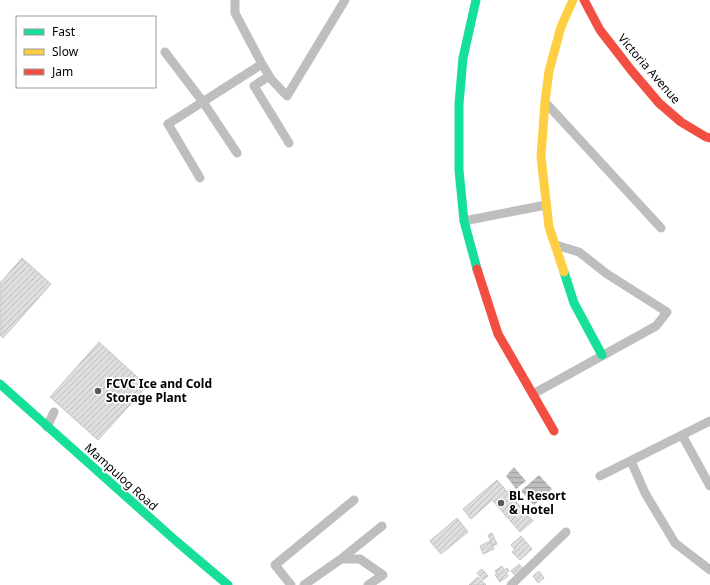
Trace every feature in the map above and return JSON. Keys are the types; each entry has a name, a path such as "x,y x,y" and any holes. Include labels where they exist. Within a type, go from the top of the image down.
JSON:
{"street":[{"path":"235,0 235,12 262,64 269,76 287,96 345,0"},
{"path":"476,0 463,58 459,104 459,170 464,221 481,283 498,334 554,431"},
{"path":"573,0 561,27 549,71 541,157 549,226 574,303 602,355"},
{"name":"Victoria Avenue","path":"584,0 600,30 659,103 681,122 710,138"},
{"path":"165,52 203,102 237,153"},
{"path":"200,178 168,124 262,64"},
{"path":"269,76 254,86 289,143"},
{"path":"545,102 661,228"},
{"path":"464,221 546,206"},
{"path":"533,394 656,326 667,312 607,274 579,252 556,245"},
{"name":"Mampulog Road","path":"0,384 176,541 228,585"},
{"path":"47,427 54,412"},
{"path":"600,476 710,421"},
{"path":"682,435 710,486"},
{"path":"631,461 645,493 676,543 710,570"},
{"path":"291,585 275,565 354,500"},
{"path":"304,585 341,559 382,526"},
{"path":"511,585 566,532"},
{"path":"341,559 360,558 383,575 368,585"}],"shaded area":[{"path":"514,467 526,481 516,489 506,476"},
{"path":"539,475 552,489 534,505 521,491"}],"building":[{"path":"22,258 51,284 3,338 0,335 0,283"},
{"name":"FCVC Ice and Cold Storage Plant","path":"99,342 147,386 98,440 50,397"},
{"path":"497,480 533,521 520,532 492,500 471,519 463,509"},
{"path":"457,518 468,532 441,554 430,541"},
{"path":"492,533 497,544 493,546 488,535"},
{"path":"521,536 532,549 520,560 512,552 515,550 511,545"},
{"path":"490,541 494,549 483,554 480,546"},
{"path":"519,564 524,569 516,576 511,571"},
{"path":"502,566 504,570 507,568 509,571 506,573 508,576 500,582 495,575 497,574 495,571"},
{"path":"482,569 488,576 483,580 477,573"},
{"path":"539,571 544,578 538,583 533,576"},
{"path":"478,577 486,585 469,585"}],"traffic: fast":[{"path":"476,0 463,58 459,104 459,170 464,221 477,269"},
{"path":"564,272 574,303 602,355"},
{"path":"0,384 176,541 228,585"}],"traffic: slow":[{"path":"564,272 549,227 541,157 549,71 561,27 573,0"}],"traffic: jam":[{"path":"584,0 600,30 659,103 681,122 710,138"},
{"path":"477,269 498,334 554,431"}],"place":[{"name":"FCVC Ice and Cold Storage Plant","path":"98,391"},
{"name":"BL Resort & Hotel","path":"501,503"}]}
